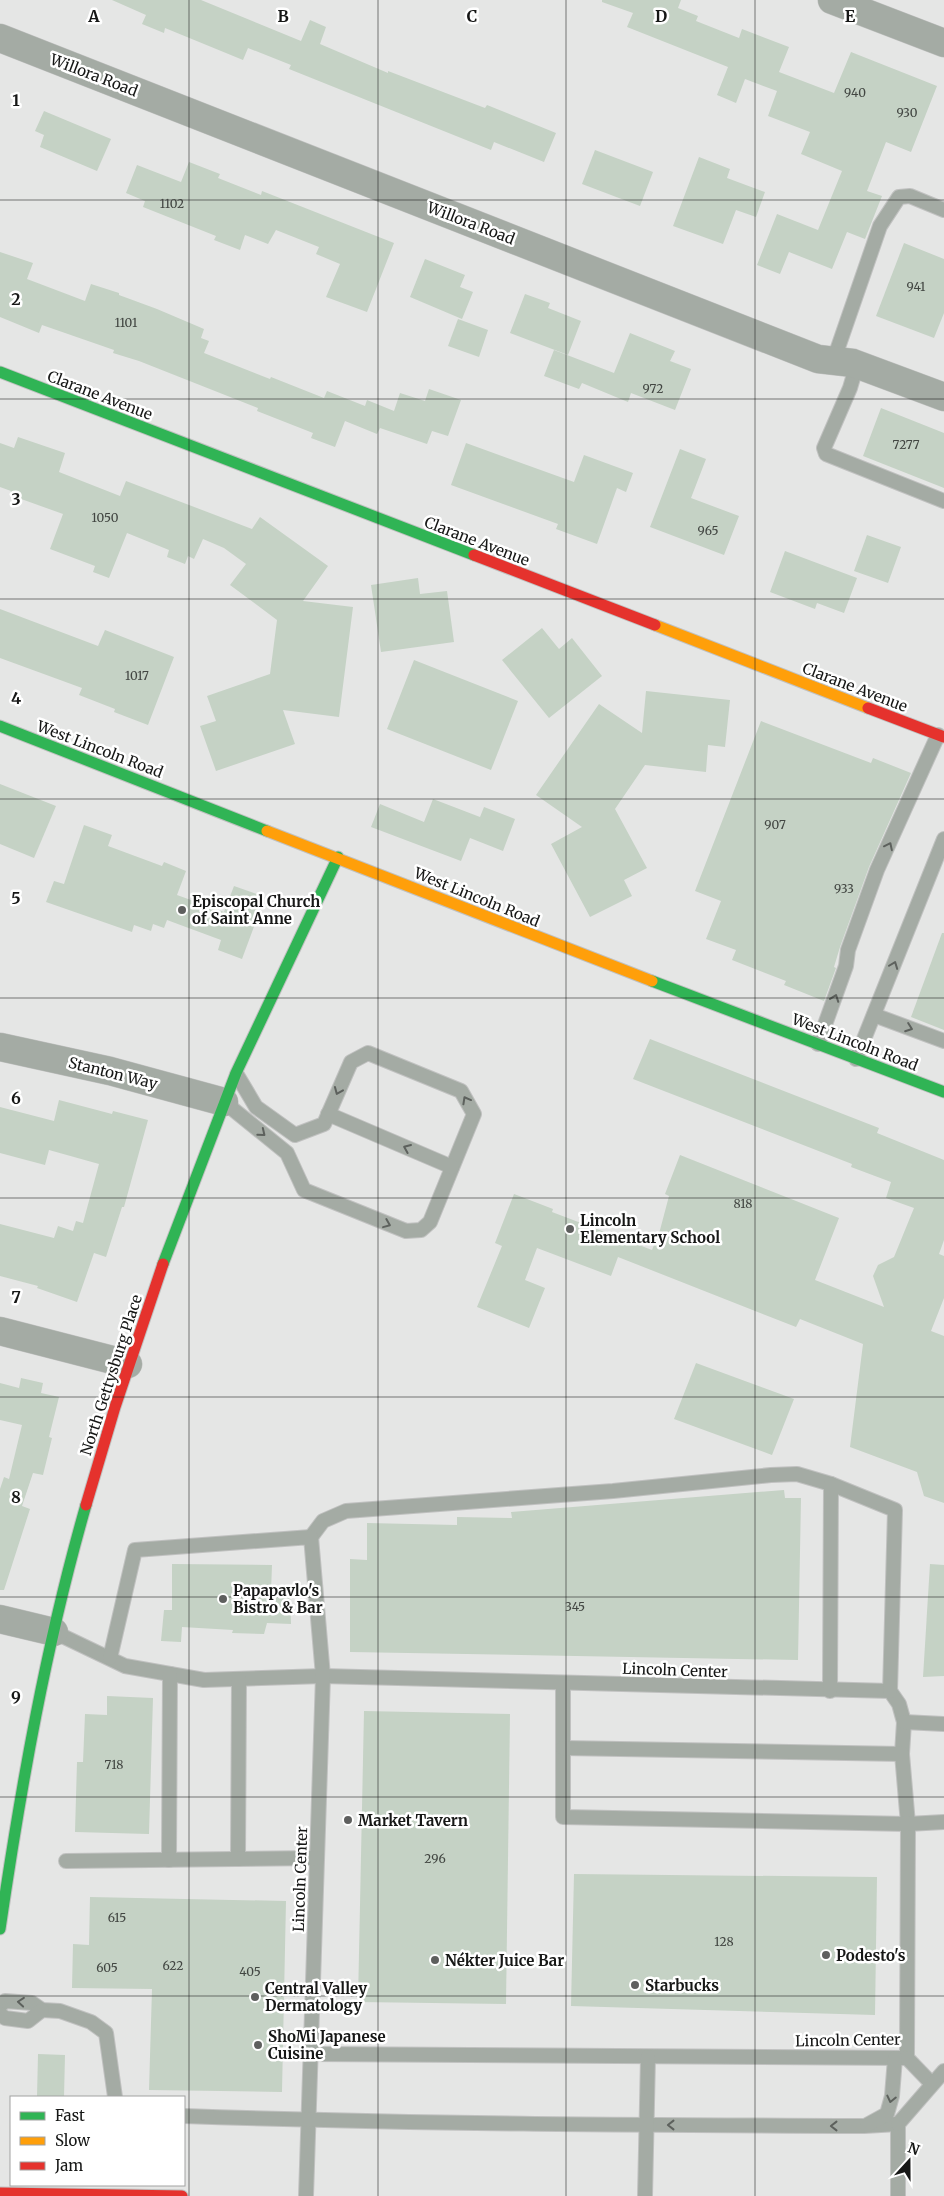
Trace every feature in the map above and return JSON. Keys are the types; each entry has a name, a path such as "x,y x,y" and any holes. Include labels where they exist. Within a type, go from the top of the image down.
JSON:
{"street":[{"path":"832,0 944,43"},
{"name":"Willora Road","path":"0,38 809,355 845,363 944,397"},
{"name":"Clarane Avenue","path":"0,372 941,736"},
{"name":"West Lincoln Road","path":"0,726 338,857 564,948 944,1092"},
{"name":"North Gettysburg Place","path":"0,1929 1,1908 28,1754 54,1632 91,1484 128,1364 224,1102 338,857"},
{"name":"Stanton Way","path":"0,1047 110,1071 224,1102"},
{"path":"0,1331 128,1364"},
{"path":"0,1619 54,1632"},
{"path":"0,2193 182,2196"}],"lane":[{"path":"944,210 910,196 899,197 880,226 845,363 850,388 824,448 826,454 944,501"},
{"path":"818,1044 846,966 848,950 877,870 941,736"},
{"path":"856,1059 944,839"},
{"path":"874,1015 944,1041"},
{"path":"224,1102 287,1153 304,1190 406,1231 421,1230 430,1222 474,1114 462,1091 368,1053 351,1062 324,1124 295,1135 256,1107 236,1075"},
{"path":"328,1114 452,1167"},
{"path":"322,1676 311,1537 323,1521 346,1511 613,1491 798,1474 831,1484 895,1510 890,1692"},
{"path":"830,1691 831,1484"},
{"path":"110,1658 135,1550 311,1537"},
{"name":"Lincoln Center","path":"54,1632 125,1666 204,1680 322,1676 890,1692 899,1704 904,1722 902,1754 908,1824 901,2058 310,2054"},
{"path":"169,1860 170,1674"},
{"name":"Lincoln Center","path":"306,2196 322,1676"},
{"path":"238,1859 239,1679"},
{"path":"563,1683 563,1817 908,1824 944,1822"},
{"path":"904,1722 944,1724"},
{"path":"563,1748 902,1754"},
{"path":"66,1861 317,1858"},
{"path":"0,2006 6,2001 32,2003 42,2010 60,2011 91,2022 106,2033 115,2096"},
{"path":"0,2014 5,2018 28,2021 42,2010"},
{"path":"645,2196 648,2057"},
{"path":"864,2126 887,2114 901,2058 932,2084"},
{"path":"898,2196 898,2124 944,2071"},
{"path":"185,2116 308,2120 646,2125 864,2126 898,2124"}],"building":[{"path":"112,0 201,0 301,41 310,20 326,27 320,44 388,73 388,71 485,108 487,105 556,133 544,162 494,142 491,150 289,69 291,65 248,48 243,60 165,28 164,33 142,24 146,15"},
{"path":"602,0 681,0 678,8 698,16 696,21 739,38 742,29 789,47 779,72 834,93 851,52 937,86 911,152 886,142 867,191 882,196 865,239 847,232 832,269 789,252 780,274 757,265 777,214 818,230 842,171 801,154 810,132 768,116 777,91 745,79 736,103 717,95 728,67 627,27 633,13 602,2"},
{"path":"44,111 111,139 97,171 40,147 44,135 35,131"},
{"path":"595,150 653,172 640,206 582,184"},
{"path":"699,157 730,169 727,178 765,192 756,217 736,210 723,244 673,226"},
{"path":"189,162 220,174 218,178 261,195 262,191 394,243 367,312 326,297 340,264 316,254 319,247 276,230 268,244 245,235 240,250 214,240 216,236 143,207 145,201 126,193 137,165 181,182"},
{"path":"904,243 944,259 944,313 934,338 876,316"},
{"path":"0,252 33,263 27,279 85,301 91,284 119,293 119,295 204,329 201,338 209,341 204,353 324,398 327,391 365,406 367,400 394,411 400,393 425,401 429,389 461,400 448,436 432,431 427,444 380,428 377,434 345,421 335,447 311,438 313,433 257,411 258,408 139,361 113,353 114,350 42,325 39,333 0,317"},
{"path":"425,259 465,275 460,287 473,292 462,319 410,297"},
{"path":"525,294 550,303 548,308 581,321 568,355 510,333"},
{"path":"458,319 488,330 479,357 448,346"},
{"path":"630,333 675,351 670,361 691,369 675,410 631,393 628,402 582,383 579,389 544,376 554,350 614,373"},
{"path":"881,408 944,433 944,488 863,456"},
{"path":"18,437 65,453 59,472 120,496 126,481 252,529 260,517 328,566 303,601 353,607 339,717 283,710 295,744 216,771 200,726 216,721 207,696 270,674 277,620 230,585 246,564 224,548 203,539 194,559 188,556 185,564 167,557 169,550 127,533 109,578 93,572 95,566 50,549 63,514 10,495 11,491 0,487 0,443 14,448"},
{"path":"466,443 574,482 584,455 633,473 626,492 617,488 597,544 556,529 558,524 451,485"},
{"path":"680,449 706,459 691,498 739,516 724,555 650,527"},
{"path":"867,535 901,547 888,583 854,571"},
{"path":"785,551 857,578 844,613 817,603 815,609 770,592"},
{"path":"418,578 420,594 447,591 454,642 381,652 371,585"},
{"path":"0,609 98,646 105,630 174,657 148,725 114,712 115,709 79,695 82,688 0,658"},
{"path":"542,628 559,649 572,638 602,676 549,718 502,660"},
{"path":"414,660 518,701 491,770 387,729"},
{"path":"646,691 730,700 725,747 708,745 706,772 645,765 615,809 647,868 624,880 632,896 590,917 551,844 582,827 536,795 599,704 642,733"},
{"path":"761,721 871,763 873,758 911,773 869,867 840,947 834,967 836,968 824,1001 784,985 786,981 732,960 736,950 706,939 721,901 695,891"},
{"path":"0,784 56,806 34,858 0,844"},
{"path":"433,799 480,817 484,807 515,819 503,851 470,838 461,861 371,827 380,804 424,822"},
{"path":"84,825 112,835 108,846 162,866 164,862 186,871 177,895 224,912 234,886 265,897 242,959 218,950 221,940 167,920 164,928 153,924 151,931 134,925 132,932 46,902 54,881 64,884"},
{"path":"942,933 944,933 944,1030 911,1017"},
{"path":"650,1039 879,1128 877,1133 944,1160 944,1240 939,1254 944,1256 944,1298 931,1331 944,1336 944,1503 924,1496 917,1472 850,1447 863,1344 800,1319 796,1327 618,1257 611,1276 537,1248 525,1280 545,1288 529,1328 477,1307 502,1246 495,1243 514,1194 553,1209 552,1212 652,1250 660,1230 669,1196 665,1194 680,1155 839,1218 815,1280 884,1307 873,1276 878,1265 894,1257 914,1208 886,1198 891,1182 851,1167 852,1164 633,1079"},
{"path":"59,1100 112,1114 113,1111 148,1120 124,1207 122,1207 106,1257 94,1253 77,1302 37,1288 38,1286 0,1276 0,1224 54,1238 58,1226 73,1231 76,1221 83,1223 99,1164 49,1150 45,1165 0,1153 0,1107 54,1121"},
{"path":"696,1363 794,1399 772,1455 674,1419"},
{"path":"21,1378 43,1383 41,1393 59,1397 49,1437 52,1438 43,1475 33,1473 22,1506 30,1509 4,1590 0,1590 0,1489 4,1477 9,1479 22,1425 0,1420 0,1383 19,1388"},
{"path":"784,1490 785,1498 801,1498 798,1660 350,1652 350,1559 367,1560 367,1523 457,1525 457,1517 512,1518 511,1512"},
{"path":"172,1564 272,1565 271,1592 290,1593 291,1624 267,1623 264,1634 232,1633 233,1630 182,1627 181,1642 161,1641 164,1610 172,1610"},
{"path":"930,1564 944,1565 944,1676 923,1677"},
{"path":"107,1696 153,1698 149,1834 75,1832 77,1762 83,1762 85,1714 107,1715"},
{"path":"364,1711 510,1714 506,2004 358,2002"},
{"path":"574,1874 877,1877 875,2015 571,2006"},
{"path":"90,1897 286,1901 282,2092 149,2090 152,1989 72,1988 73,1944 89,1945"},
{"path":"38,2054 65,2055 64,2096 37,2096"}],"traffic: fast":[{"path":"0,372 474,555"},
{"path":"0,726 267,831"},
{"path":"163,1264 236,1073 338,857"},
{"path":"652,981 944,1092"},
{"path":"0,1929 36,1716 59,1610 86,1505"}],"traffic: slow":[{"path":"655,625 868,708"},
{"path":"267,831 652,981"}],"traffic: jam":[{"path":"474,555 655,625"},
{"path":"868,708 944,737"},
{"path":"86,1505 115,1407 163,1264"},
{"path":"0,2193 182,2196"}],"place":[{"name":"Episcopal Church of Saint Anne","path":"182,910"},
{"name":"Lincoln Elementary School","path":"570,1229"},
{"name":"Papapavlo's Bistro & Bar","path":"223,1599"},
{"name":"Market Tavern","path":"348,1820"},
{"name":"Podesto's","path":"826,1955"},
{"name":"Nékter Juice Bar","path":"435,1960"},
{"name":"Starbucks","path":"635,1985"},
{"name":"Central Valley Dermatology","path":"255,1997"},
{"name":"ShoMi Japanese Cuisine","path":"258,2045"}]}
